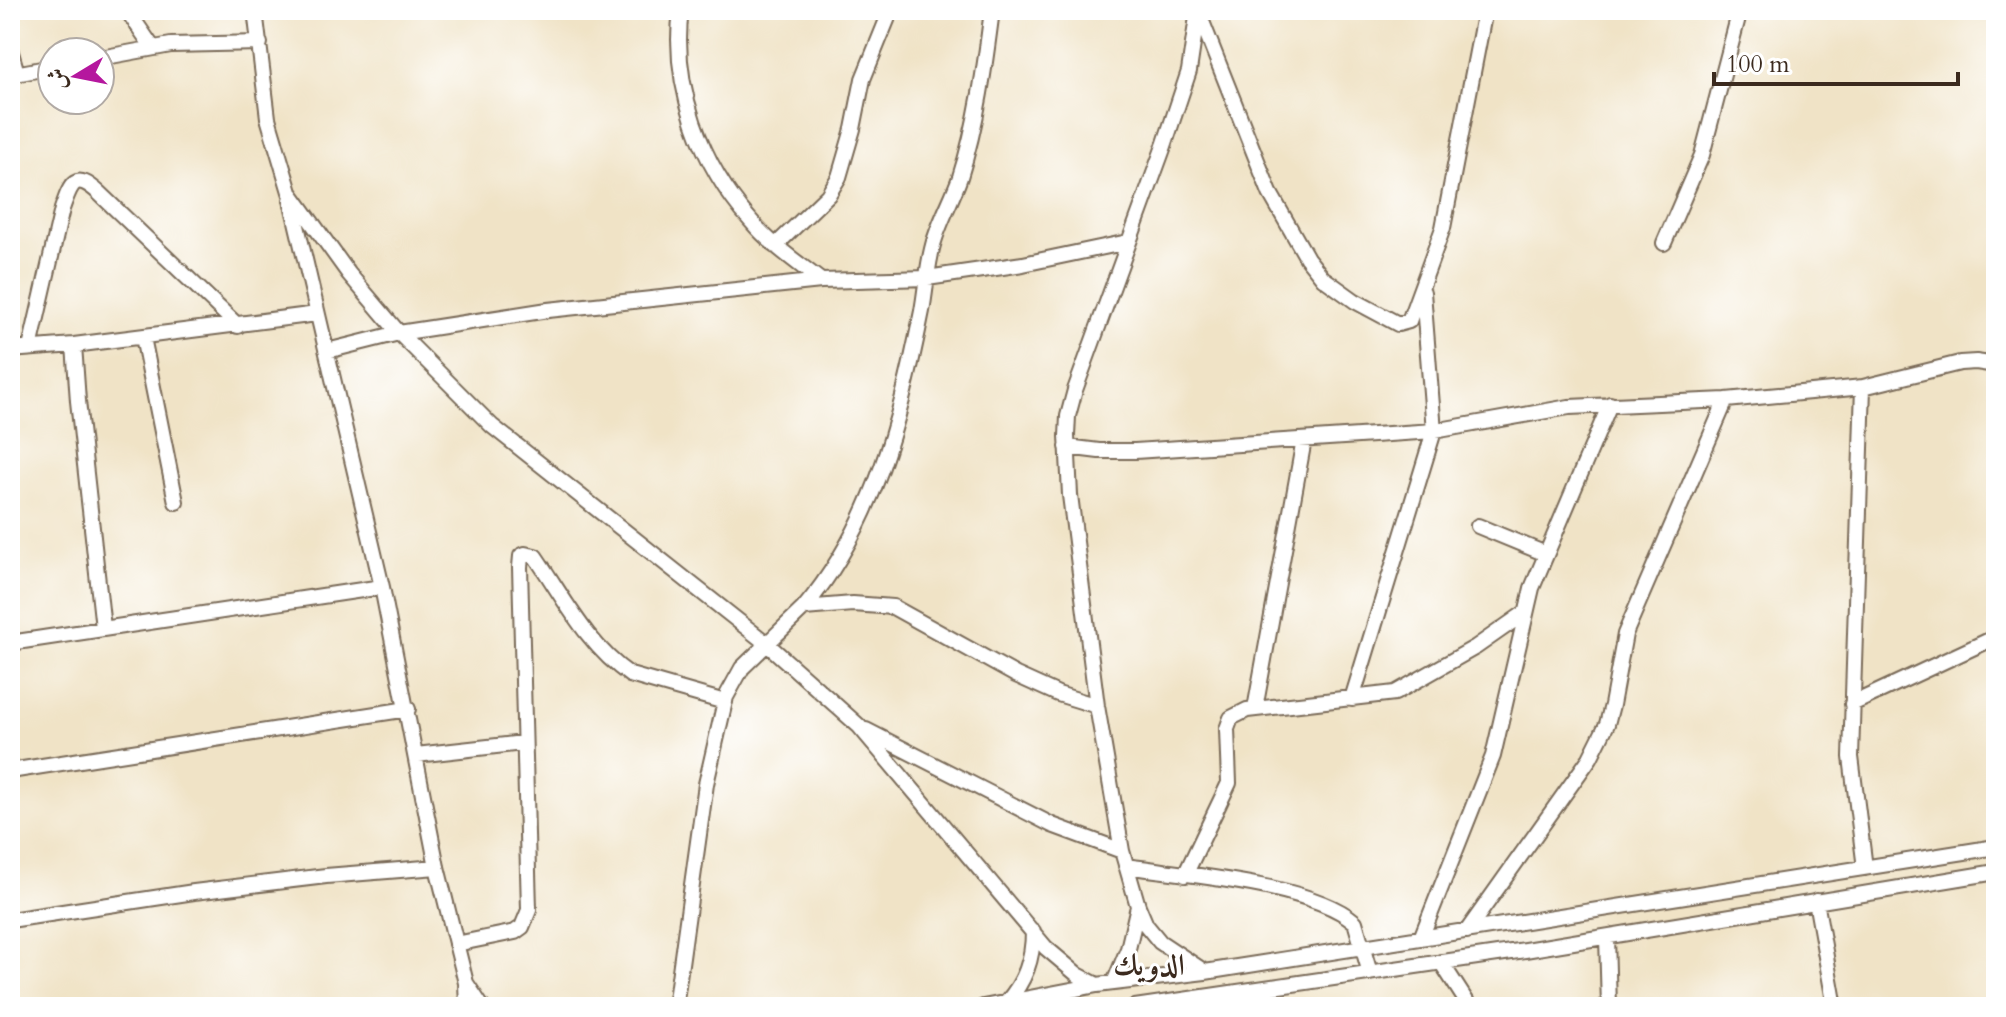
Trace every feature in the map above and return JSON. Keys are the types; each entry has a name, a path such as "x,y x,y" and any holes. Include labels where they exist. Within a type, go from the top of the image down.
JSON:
{"street":[{"path":"127,10 153,48"},
{"path":"255,10 268,118 290,192 382,587 437,867 466,983 467,1007"},
{"path":"681,10 679,55 691,117 730,194 750,221 775,246 821,281"},
{"path":"775,246 828,195 839,177 863,79 891,10"},
{"path":"675,1007 706,784 725,702 742,668 804,608 826,579 856,531 880,477 905,385 933,244 953,198 965,158 979,96 992,10"},
{"path":"1198,12 1270,193 1291,233 1316,271 1355,301 1398,324 1409,321 1443,228 1485,10"},
{"path":"1664,243 1702,155 1740,10"},
{"path":"1198,12 1189,71 1075,390 1068,416 1067,447 1070,495 1097,706 1122,851 1146,925 1160,942 1205,972"},
{"path":"116,55 195,43 260,43"},
{"path":"10,49 14,74 36,70"},
{"path":"30,348 62,209 74,182 79,180 86,181 238,326"},
{"path":"290,192 349,274 399,333 467,402 512,443 766,643 859,726 1061,963 1097,985"},
{"path":"327,351 399,333 548,310 821,281 927,278 1023,264 1128,242"},
{"path":"1352,699 1434,431 1423,287"},
{"path":"10,350 238,326 317,314"},
{"path":"143,337 176,502"},
{"path":"74,345 103,628"},
{"path":"1067,447 1135,451 1434,431 1569,407 1726,400 1863,387 1960,363 1996,365"},
{"path":"1863,387 1851,757 1865,868"},
{"path":"1467,931 1581,771 1607,724 1617,688 1619,656 1625,634 1726,400"},
{"path":"1421,938 1493,756 1532,588 1610,404"},
{"path":"1255,709 1304,440"},
{"path":"1478,526 1546,554"},
{"path":"456,944 515,932 522,927 529,910 521,556 535,556 576,620 618,667 630,675 725,702"},
{"path":"10,643 382,587"},
{"path":"804,608 853,604 893,607 1016,675 1058,694 1097,706"},
{"path":"1185,875 1229,783 1228,721 1237,714 1255,709 1382,696 1404,689 1476,647 1526,612"},
{"path":"1852,704 1996,637"},
{"path":"10,771 408,709"},
{"path":"859,726 1052,825 1122,851"},
{"path":"416,755 523,743"},
{"path":"983,1007 1097,985 1205,972 1996,847"},
{"path":"1126,866 1244,883 1317,902 1352,919 1358,926 1370,973"},
{"path":"10,920 194,892 326,876 437,867"},
{"path":"1135,1007 1607,937 1996,872"},
{"path":"1816,901 1835,1007"},
{"path":"1114,983 1128,949 1138,906"},
{"path":"1006,1003 1025,977 1033,947 1033,931"},
{"path":"1607,937 1609,1007"},
{"path":"1441,962 1470,1007"},
{"path":"466,983 482,1007"}],"district":[{"name":"الدويك","path":"1149,965"}]}
